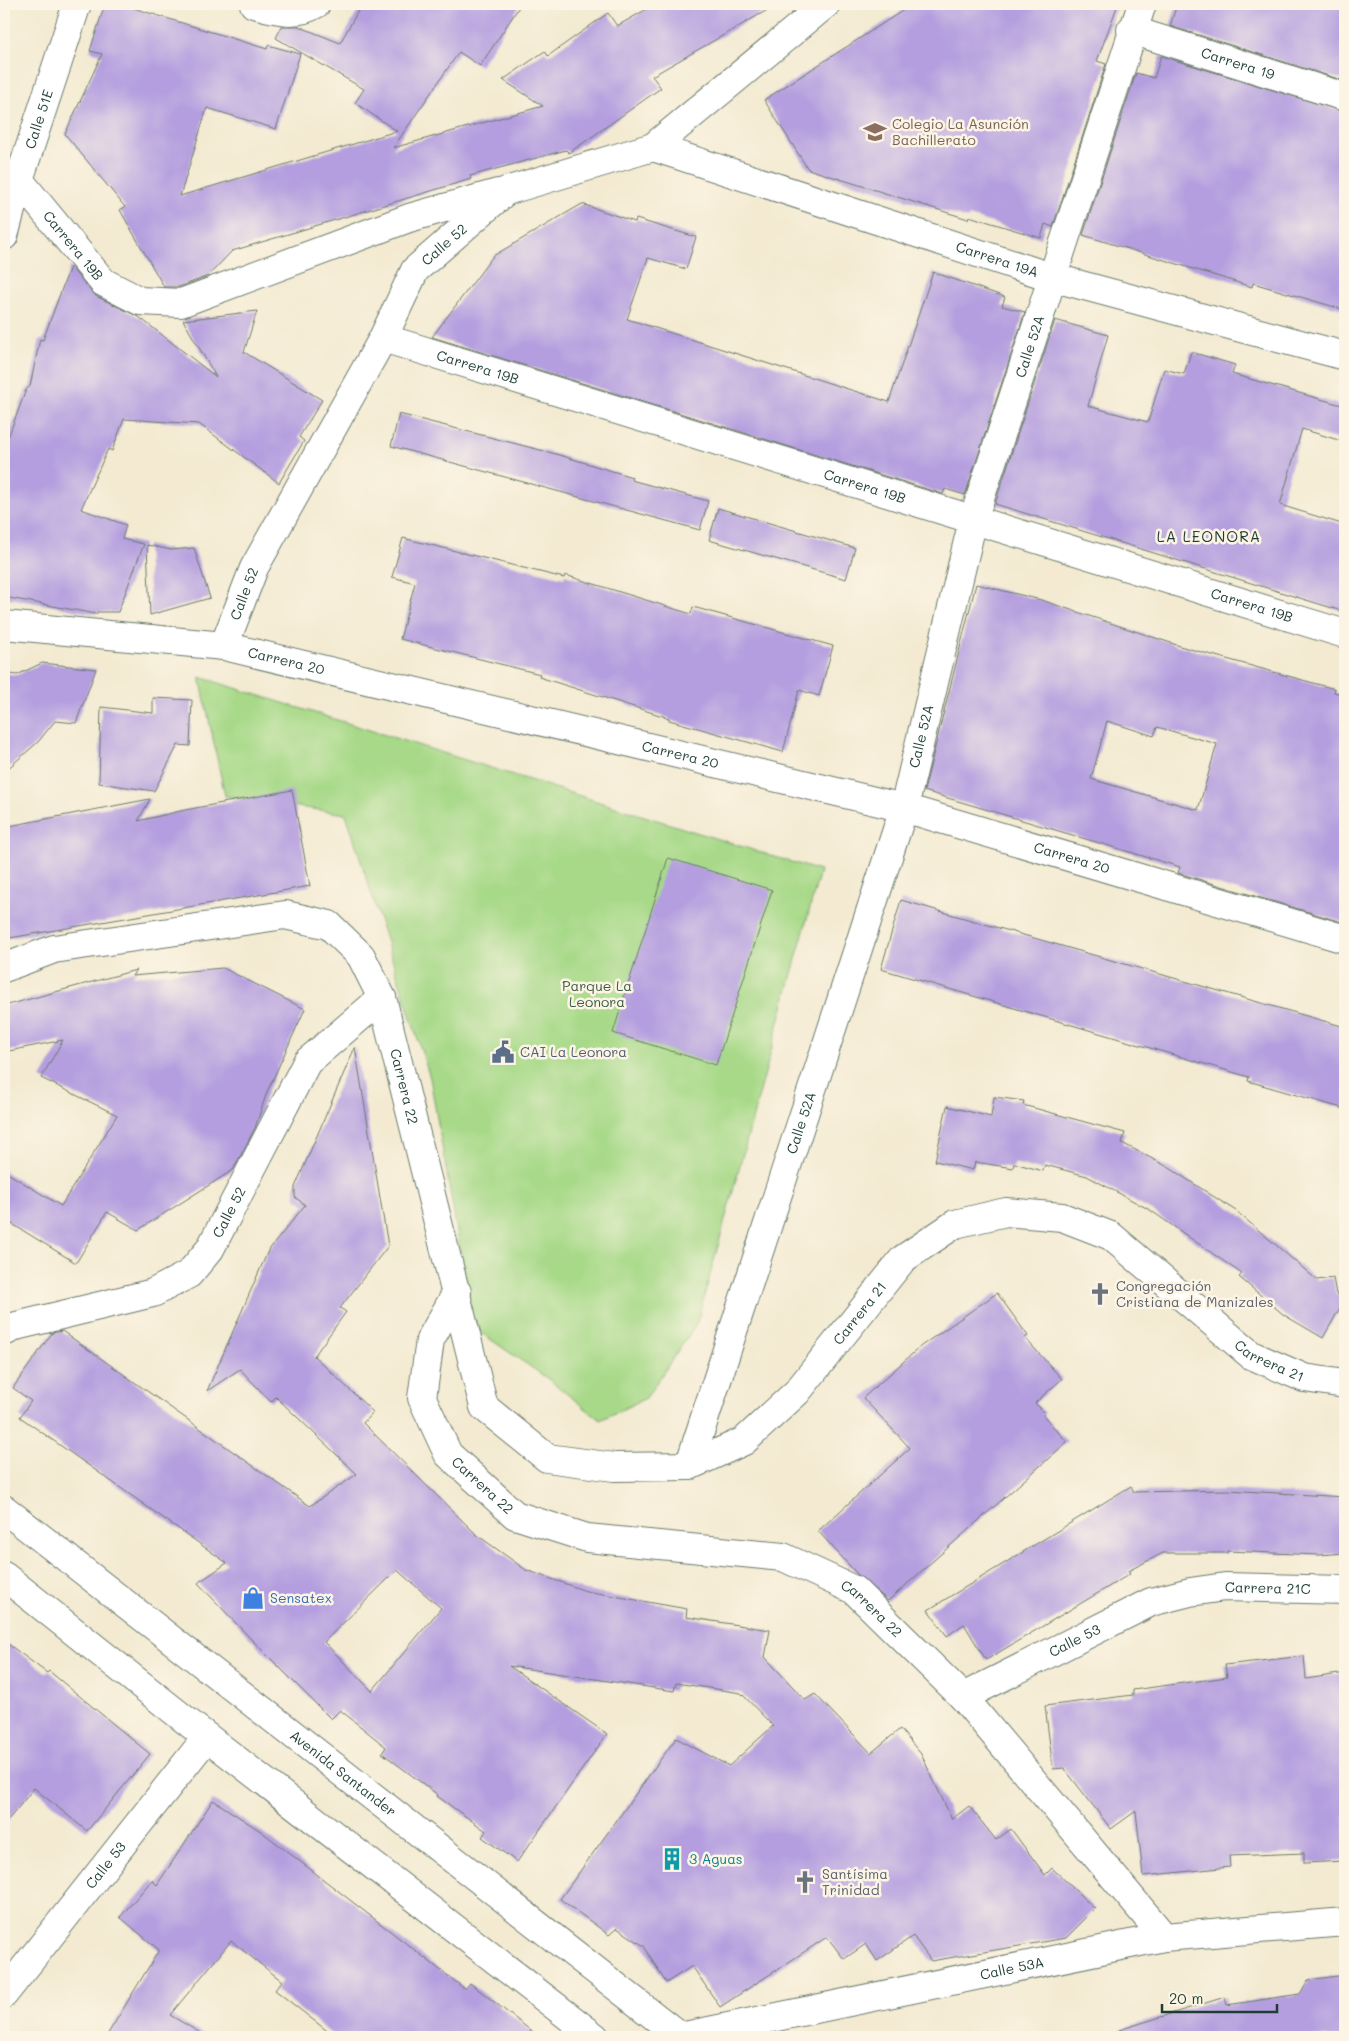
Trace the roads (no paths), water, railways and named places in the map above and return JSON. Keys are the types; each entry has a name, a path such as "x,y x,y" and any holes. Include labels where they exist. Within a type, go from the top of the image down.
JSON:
{"street":[{"name":"Calle 51E","path":"4,236 19,180 78,4"},
{"path":"254,4 281,12 311,7"},
{"name":"Calle 52","path":"224,646 254,568 384,338 415,270 506,191 653,147 826,4"},
{"name":"Calle 52A","path":"689,1466 904,808 973,520 1131,30 1142,4"},
{"name":"Carrera 19","path":"1131,30 1345,97"},
{"name":"Carrera 19A","path":"653,147 1051,277 1345,356"},
{"name":"Carrera 19B","path":"19,180 103,282 140,301 181,304 409,218 506,191"},
{"name":"Carrera 19B","path":"384,338 1345,634"},
{"name":"Carrera 20","path":"4,625 224,646 904,808 1345,939"},
{"name":"Carrera 22","path":"4,968 54,949 285,915 329,925 362,956 382,998 457,1292 430,1340 422,1398 448,1454 515,1515 587,1538 783,1557 854,1590 963,1697 1164,1937"},
{"name":"Calle 52","path":"4,1332 16,1326 153,1292 189,1274 210,1249 306,1062 382,998"},
{"name":"Carrera 21","path":"457,1292 484,1407 547,1458 614,1467 689,1466 744,1441 798,1392 903,1259 955,1224 1006,1212 1062,1217 1111,1236 1251,1356 1304,1378 1345,1384"},
{"name":"Avenida Santander","path":"4,1509 681,2037"},
{"path":"4,1576 595,2037"},
{"name":"Carrera 21C","path":"1190,1592 1225,1587 1345,1590"},
{"name":"Calle 53","path":"963,1697 1151,1602 1190,1592"},
{"name":"Calle 53","path":"4,1994 207,1736"},
{"name":"Calle 53A","path":"681,2037 1164,1937 1345,1922"}],"place":[{"name":"Colegio La Asunción Bachillerato","path":"875,132"},
{"name":"CAI La Leonora","path":"503,1052"},
{"name":"Congregación Cristiana de Manizales","path":"1100,1294"},
{"name":"Sensatex","path":"253,1598"},
{"name":"3 Aguas","path":"672,1859"},
{"name":"Santísima Trinidad","path":"805,1882"}],"district":[{"name":"LA LEONORA","path":"1209,537"}],"park label":[{"name":"Parque La Leonora","path":"597,994"}]}
